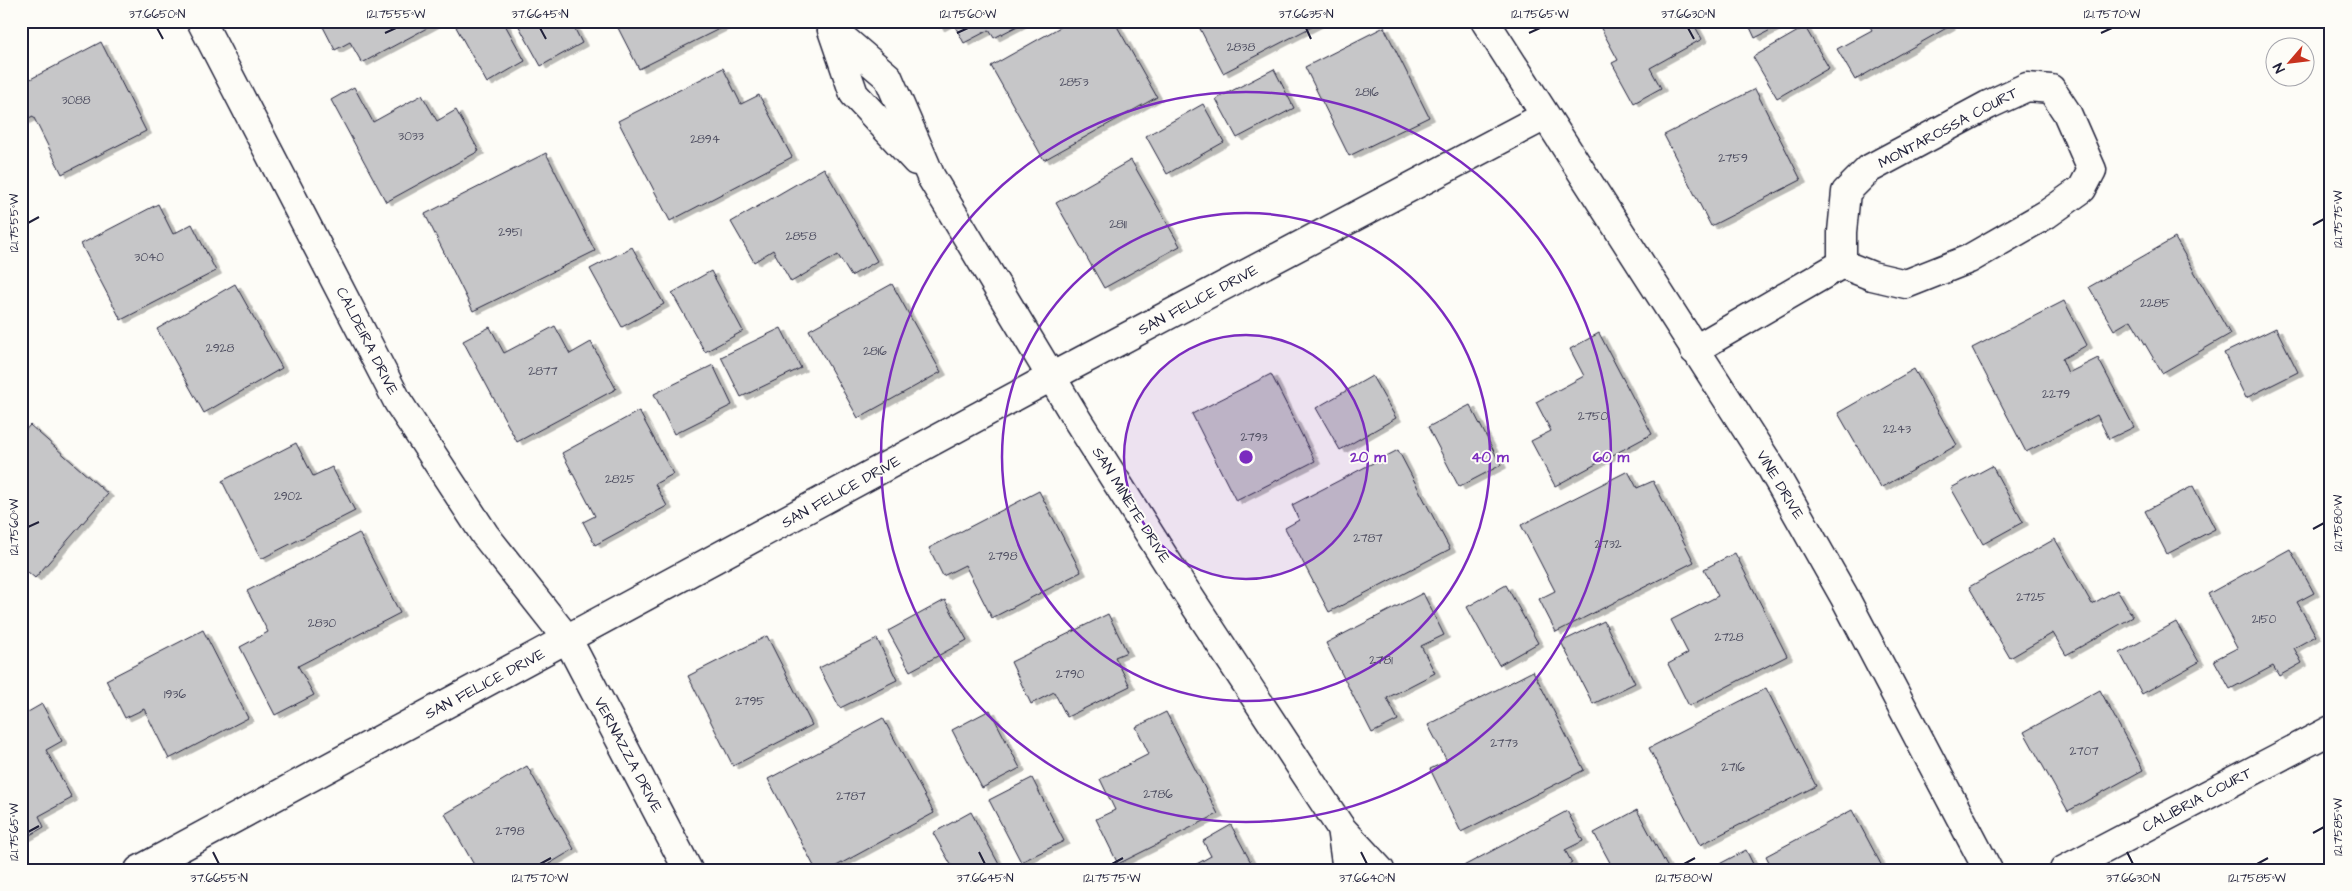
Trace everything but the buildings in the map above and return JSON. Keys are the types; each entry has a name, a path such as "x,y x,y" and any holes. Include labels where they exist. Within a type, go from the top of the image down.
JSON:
{"street":[{"name":"CALDEIRA DRIVE","path":"201,21 398,402 486,535 568,640"},
{"name":"VINE DRIVE","path":"1485,21 1772,469 1835,579 1988,870"},
{"name":"SAN MINETE DRIVE","path":"830,25 854,94 931,177"},
{"name":"SAN MINETE DRIVE","path":"830,25 888,77 931,177 1051,377 1183,587 1341,828 1380,870"},
{"name":"MONTAROSSA COURT","path":"2027,87 2051,89 2066,113 2092,170 2082,189 2047,214 1969,259 1906,284 1872,276 1842,264 1842,232 1846,192 1869,169 1988,105 2027,87"},
{"name":"SAN FELICE DRIVE","path":"138,870 568,640 1051,377 1545,116"},
{"path":"1694,350 1842,264"},
{"name":"VERNAZZA DRIVE","path":"568,640 688,870"},
{"name":"CALIBRIA COURT","path":"2064,870 2331,730"},
{"name":"SAN MINETE DRIVE","path":"1341,828 1347,870"}]}
